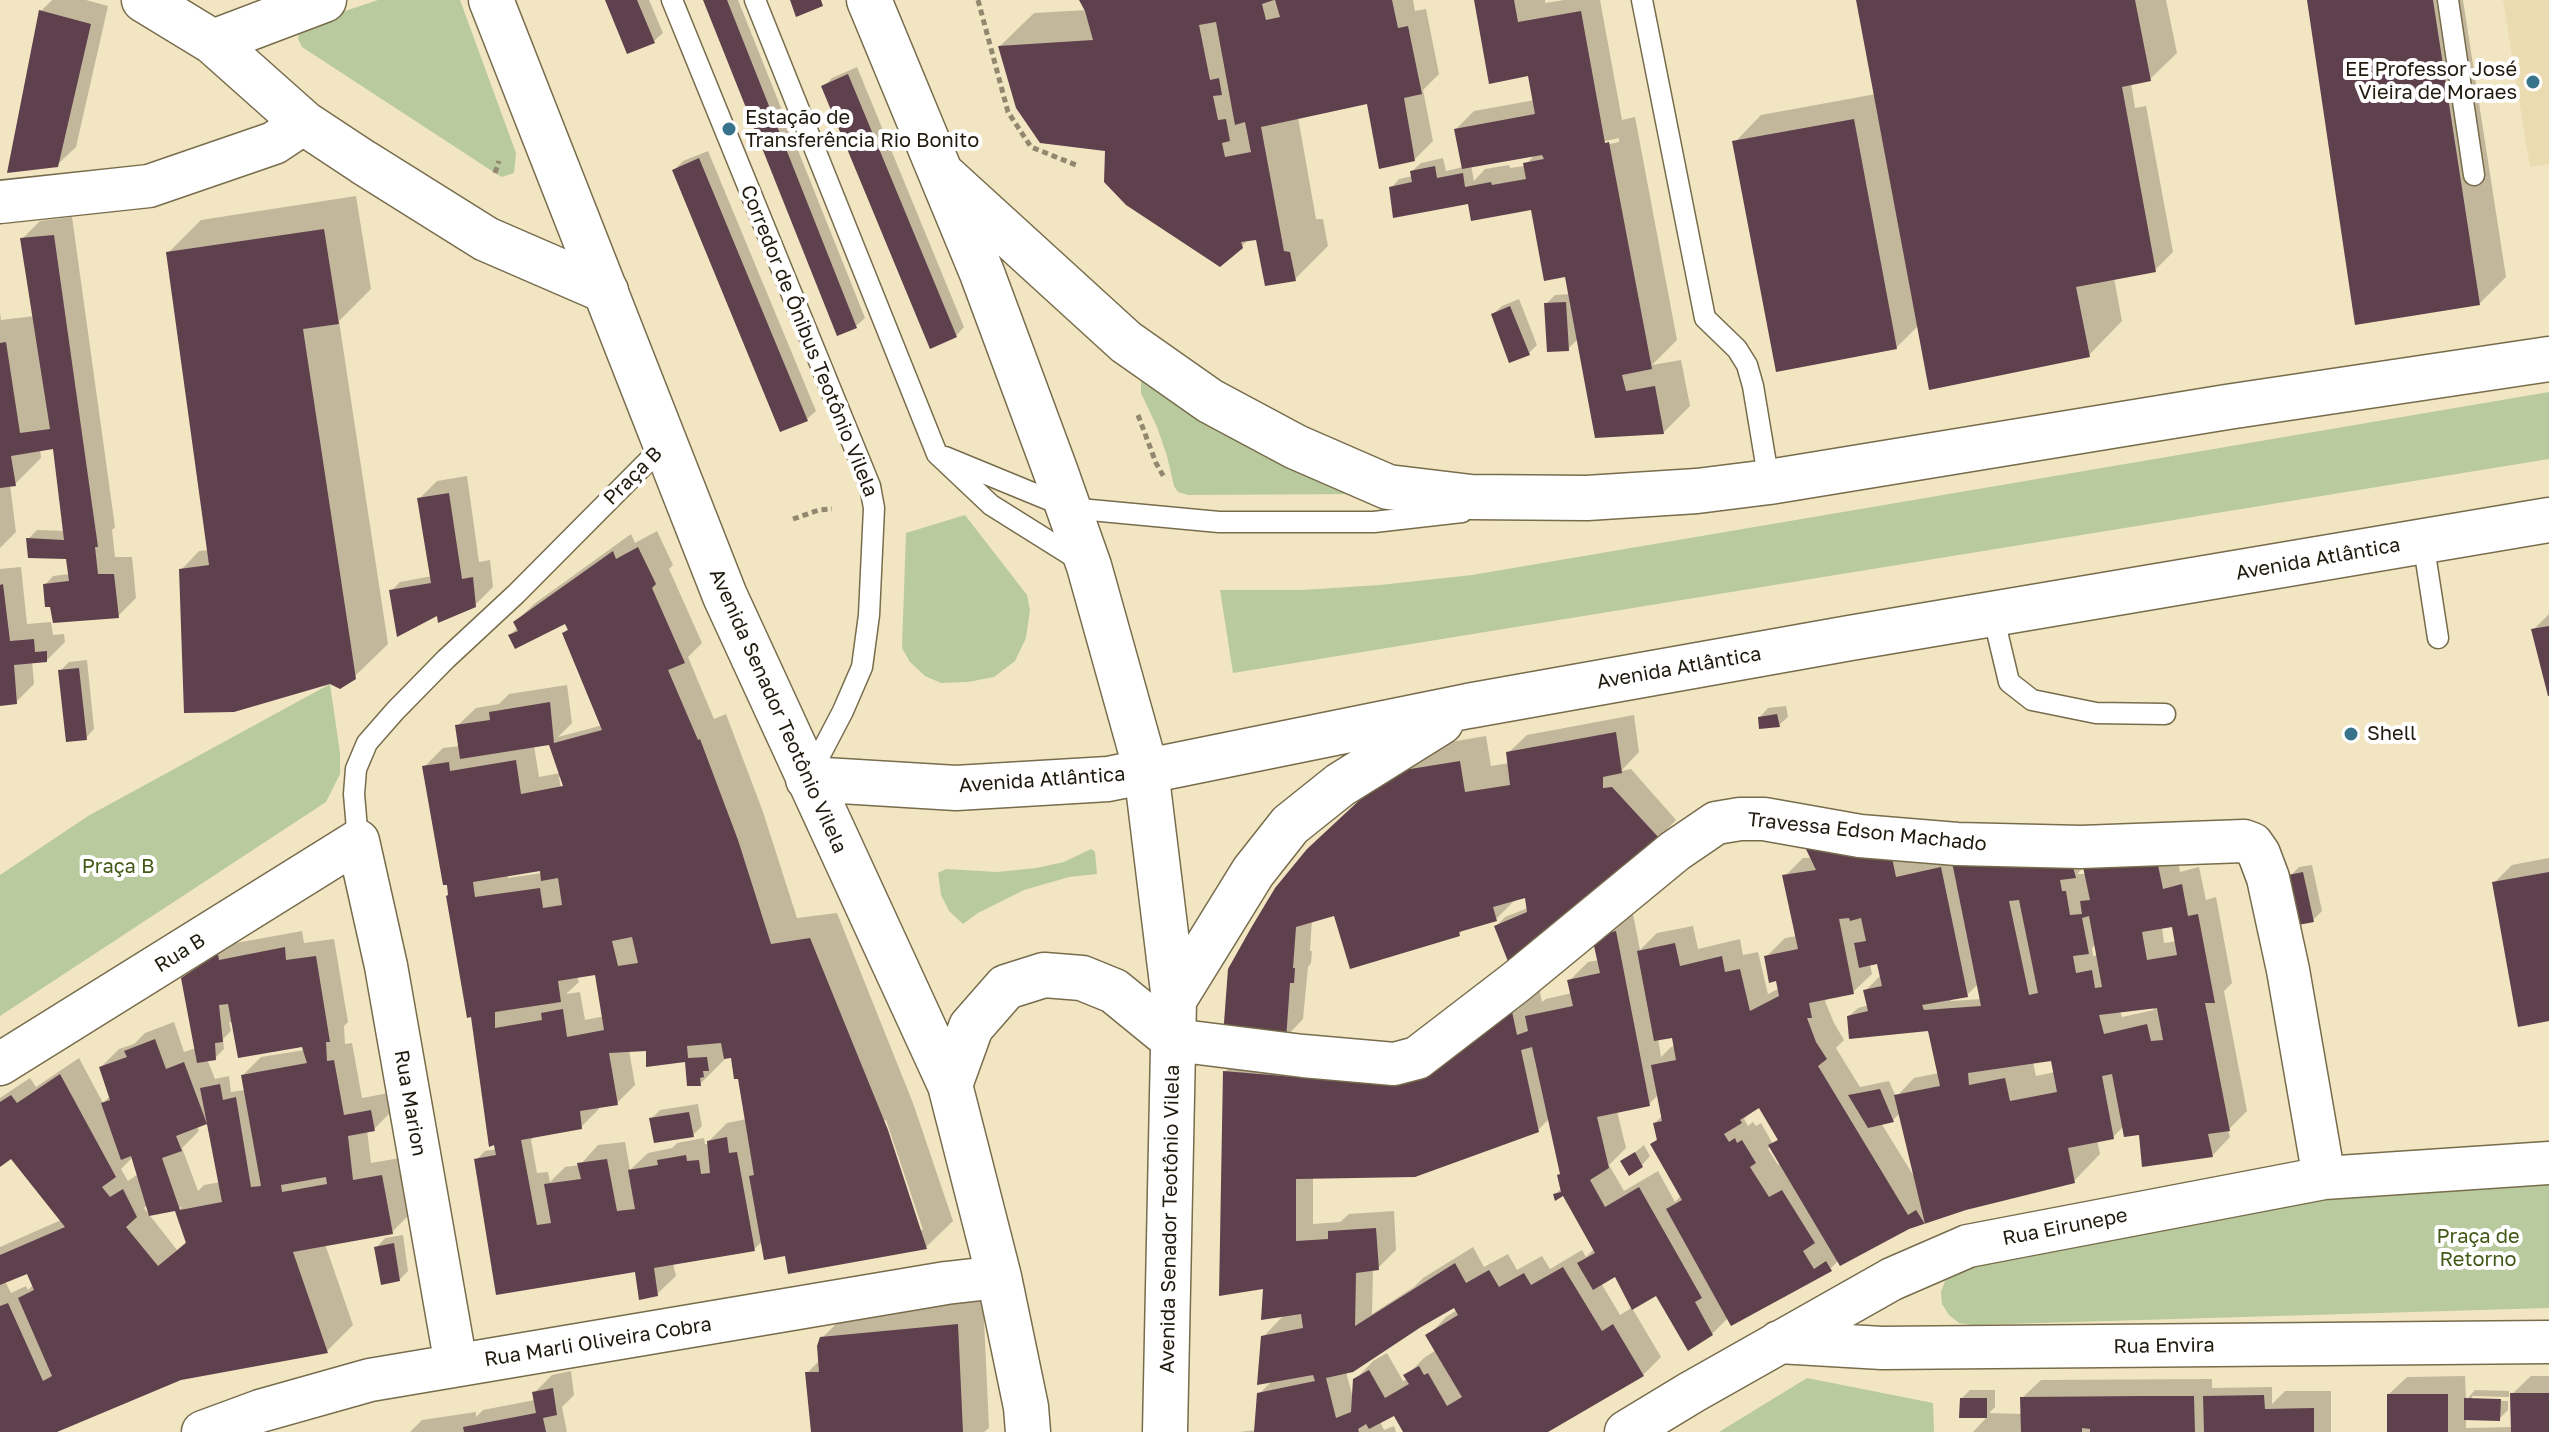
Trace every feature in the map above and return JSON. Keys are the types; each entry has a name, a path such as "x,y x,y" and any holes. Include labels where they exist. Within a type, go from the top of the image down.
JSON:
{"main road":[{"path":"144,0 213,42 304,123 363,162 486,239 606,291"},
{"path":"213,42 324,0"},
{"name":"Avenida Senador Teotônio Vilela","path":"491,0 725,596 950,1085 999,1277 1026,1407 1028,1432"},
{"name":"Avenida Senador Teotônio Vilela","path":"869,0 982,273 1069,508 1089,566 1146,770 1174,1020 1165,1432"},
{"path":"943,175 1126,342 1210,401 1296,447 1388,487 1471,497 1587,498 1697,491 1769,482 2227,407 2549,359"},
{"name":"Avenida Atlântica","path":"808,779 956,788 1108,779 1468,706 2549,520"},
{"path":"950,1085 971,1027 1006,987 1044,975 1082,978 1174,1020 1253,872 1290,825 1340,785 1468,706"}],"street":[{"path":"0,202 149,186 274,143 304,123"},
{"name":"Travessa Edson Machado","path":"1174,1020 1303,1056 1394,1064 1417,1058 1516,982 1665,859 1716,823 1764,819 1833,833 1957,844 2081,847 2244,841 2252,844 2259,854 2268,878 2288,970 2324,1178"},
{"name":"Rua B","path":"0,1064 358,841"},
{"name":"Rua Marion","path":"358,841 386,966 456,1365"},
{"name":"Rua Eirunepe","path":"1626,1432 1892,1279 1968,1246 2324,1178 2549,1163"},
{"name":"Rua Marli Oliveira Cobra","path":"203,1432 260,1411 370,1380 946,1283 999,1277"},
{"name":"Rua Envira","path":"1779,1342 1882,1348 2549,1342"}],"lane":[{"name":"Corredor de Ônibus Teotônio Vilela","path":"672,0 870,486 874,508 869,615 862,667 808,779"},
{"path":"755,0 937,454 991,505 1089,566"},
{"path":"1642,0 1705,318 1737,349 1747,365 1769,482"},
{"path":"2448,0 2474,175"},
{"name":"Praça B","path":"358,841 354,794 356,769 367,743 446,659 516,594 666,443"},
{"path":"937,454 1069,508 1219,522 1374,522 1587,498"},
{"path":"2423,541 2438,638"},
{"path":"1993,615 2009,682 2032,700 2096,713 2165,714"}],"path":[{"path":"978,0 1008,112 1031,147 1076,165"},
{"path":"1135,405 1156,463 1169,486"},
{"path":"793,519 832,509"}],"shaded area":[{"name":"EE Professor José Vieira de Moraes","path":"2503,0 2549,0 2549,164 2530,167"}],"green space":[{"path":"378,0 460,0 516,153 514,173 502,177 495,173 302,47 298,39 300,26"},
{"path":"1141,376 1360,494 1188,495 1178,492 1157,427 1141,393"},
{"path":"2549,392 2549,459 1233,673 1220,590 1301,590 1472,575"},
{"path":"965,515 1027,595 1030,610 1026,638 1015,661 994,677 941,683 925,676 910,662 902,648 906,533"},
{"name":"Praça B","path":"330,684 340,774 326,802 0,1016 0,875 88,816"},
{"path":"1091,849 1095,852 1097,874 1069,877 1024,890 963,924 949,911 941,895 938,873 946,869 997,872 1036,868 1064,862"},
{"name":"Praça de Retorno","path":"2549,1182 2549,1308 1972,1325 1959,1323 1942,1304 1941,1292 1945,1281 1963,1267 2327,1197"},
{"path":"1807,1378 1933,1403 1934,1432 1719,1432"}],"building":[{"path":"605,0 637,0 655,43 627,54"},
{"path":"703,0 727,0 857,328 837,336"},
{"path":"790,0 821,0 823,6 796,17"},
{"path":"1079,0 1274,0 1262,4 1266,20 1280,17 1275,0 1392,0 1398,28 1408,26 1422,94 1404,98 1415,161 1379,169 1367,104 1261,127 1284,251 1290,252 1296,281 1265,286 1256,240 1241,242 1243,248 1220,267 1126,205 1104,182 1105,151 1040,143 1016,108 998,46 1093,40","holes":["1216,22 1235,125 1245,122 1251,152 1225,157 1222,143 1230,141 1226,119 1218,120 1213,96 1222,95 1219,78 1210,80 1199,25"]},
{"path":"1474,0 1514,0 1518,22 1581,11 1652,369 1622,375 1626,391 1655,386 1664,434 1595,438 1565,277 1544,281 1531,210 1471,221 1468,204 1393,218 1389,187 1412,182 1410,171 1435,166 1437,178 1463,173 1465,187 1491,182 1492,185 1526,179 1523,163 1544,159 1542,155 1462,169 1454,129 1535,114 1528,76 1489,84"},
{"path":"1856,0 2135,0 2151,81 2122,87 2156,272 2076,287 2090,357 1929,390"},
{"path":"2307,0 2433,0 2480,305 2355,325"},
{"path":"39,10 91,24 58,167 7,173"},
{"path":"848,74 957,337 930,349 821,86"},
{"path":"1854,119 1897,349 1776,372 1732,141"},
{"path":"699,158 808,421 780,432 672,170"},
{"path":"324,229 339,324 303,329 356,679 340,689 330,684 234,712 184,713 179,569 209,565 166,252"},
{"path":"54,235 98,547 95,547 98,574 114,574 119,618 53,623 50,607 45,607 43,584 69,581 66,559 28,558 26,538 64,540 53,449 11,456 16,486 0,488 0,343 6,342 20,433 50,429 20,238"},
{"path":"1566,302 1569,351 1547,352 1544,303"},
{"path":"1510,306 1530,355 1509,363 1491,314"},
{"path":"449,493 462,579 473,577 476,607 438,623 437,616 397,637 389,590 431,583 417,498"},
{"path":"638,547 656,584 652,588 685,663 668,670 700,739 738,840 771,944 810,938 888,1130 927,1249 788,1274 785,1256 764,1260 749,1176 754,1175 738,1079 734,1079 731,1058 724,1059 721,1043 687,1046 688,1058 707,1057 709,1071 703,1071 701,1086 687,1086 685,1062 646,1067 646,1051 609,1053 618,1105 580,1111 582,1129 521,1140 537,1225 551,1223 544,1184 581,1179 577,1163 607,1159 617,1211 635,1209 628,1170 658,1165 657,1160 686,1155 687,1161 699,1160 701,1174 710,1173 707,1141 727,1137 729,1153 737,1152 755,1251 654,1268 658,1296 639,1300 635,1272 496,1295 474,1159 496,1155 494,1145 489,1147 471,1017 467,1018 446,896 447,885 443,885 422,766 449,762 450,771 516,760 521,794 563,786 549,745 460,759 455,725 490,720 489,712 550,702 554,743 602,730 562,633 568,630 565,624 515,649 508,635 518,631 513,622 613,551 616,559","holes":["540,871 541,881 558,878 562,905 543,908 540,888 475,897 473,882","632,937 638,963 618,966 612,941","595,975 604,1030 567,1037 563,1009 541,1013 542,1020 495,1028 495,1012 561,1002 558,981"]},
{"path":"3,584 10,641 34,639 35,652 47,651 47,662 14,665 17,704 0,706 0,585"},
{"path":"2549,626 2549,696 2548,696 2531,629"},
{"path":"79,668 87,740 66,742 58,670"},
{"path":"1777,714 1780,727 1759,729 1758,717"},
{"path":"1616,732 1622,773 1603,777 1603,788 1612,787 1660,839 1509,964 1494,926 1527,912 1525,898 1493,907 1497,921 1459,932 1460,936 1350,969 1334,916 1296,927 1294,983 1290,983 1286,1040 1223,1036 1228,969 1251,928 1275,888 1307,849 1365,795 1404,770 1460,761 1465,792 1510,785 1506,752"},
{"path":"1804,845 1892,858 1896,877 1941,867 1968,997 1922,1005 1924,1010 1981,1006 1952,862 2073,867 2076,878 2060,880 2062,891 2066,891 2070,915 2082,914 2080,901 2090,900 2083,867 2158,865 2163,889 2182,884 2188,916 2198,914 2215,1003 2205,1003 2230,1131 2208,1134 2213,1157 2142,1167 2139,1135 2124,1137 2112,1074 2102,1076 2114,1139 2068,1148 2075,1183 1966,1210 1925,1224 1909,1229 1840,1266 1768,1145 1778,1140 1759,1108 1724,1134 1729,1142 1735,1138 1737,1143 1742,1140 1756,1163 1750,1167 1769,1197 1782,1190 1815,1243 1803,1251 1814,1269 1826,1261 1832,1271 1731,1326 1666,1209 1682,1200 1650,1144 1657,1140 1653,1123 1662,1121 1651,1065 1676,1060 1672,1038 1654,1041 1637,951 1675,943 1680,966 1722,956 1725,972 1740,969 1750,1011 1779,996 1776,981 1769,983 1764,956 1798,949 1782,875 1816,870","holes":["2019,900 2038,993 2029,995 2009,901","2089,916 2102,987 2095,988 2092,970 2076,973 2073,956 2089,954 2082,918","1849,918 1850,921 1861,918 1866,941 1854,943 1859,968 1877,964 1882,986 1863,990 1868,1011 1847,1016 1849,1039 1928,1031 1940,1086 1894,1095 1925,1224 1916,1210 1908,1215 1818,1066 1827,1059 1816,1042 1807,1018 1812,1018 1809,1003 1854,994 1839,919","2172,927 2177,955 2147,960 2142,932","2157,1008 2163,1040 2151,1041 2147,1024 2104,1034 2099,1015","2051,1061 2057,1092 2010,1101 2005,1078 1969,1085 1968,1073"]},
{"path":"2303,872 2314,922 2298,925 2288,875"},
{"path":"2549,872 2549,1021 2518,1027 2492,882"},
{"path":"1616,931 1650,1106 1597,1117 1609,1168 1590,1180 1605,1207 1639,1187 1702,1298 1695,1302 1713,1335 1688,1351 1656,1296 1632,1310 1615,1277 1593,1290 1577,1263 1595,1253 1563,1196 1555,1201 1553,1194 1561,1192 1557,1175 1560,1174 1532,1047 1521,1050 1539,1132 1415,1177 1296,1179 1296,1241 1328,1239 1328,1231 1376,1228 1379,1270 1356,1273 1355,1326 1455,1263 1466,1283 1489,1270 1499,1287 1524,1273 1531,1285 1563,1267 1602,1331 1613,1324 1644,1376 1548,1432 1403,1432 1394,1416 1369,1429 1366,1424 1358,1429 1359,1432 1254,1432 1257,1393 1315,1381 1313,1375 1257,1385 1261,1336 1303,1328 1301,1314 1261,1320 1263,1289 1219,1296 1223,1071 1356,1082 1409,1081 1510,1002 1517,1035 1528,1031 1525,1016 1573,1006 1567,980 1600,973 1592,937","holes":["1454,1308 1458,1315 1425,1335 1462,1397 1447,1406 1428,1373 1424,1375 1419,1366 1403,1375 1409,1384 1385,1398 1369,1370 1353,1379 1351,1412 1336,1418 1326,1378 1353,1372"]},
{"path":"285,947 286,960 316,956 330,1042 326,1042 327,1061 334,1060 344,1115 371,1110 375,1131 348,1136 353,1180 382,1175 393,1234 293,1252 328,1353 181,1380 57,1432 0,1432 0,1306 8,1303 43,1381 52,1376 18,1298 34,1290 27,1274 0,1285 0,1255 65,1227 11,1159 0,1167 0,1102 11,1095 17,1103 60,1074 116,1177 102,1187 110,1197 123,1189 137,1217 126,1227 158,1266 186,1243 175,1211 149,1216 131,1156 121,1160 101,1103 110,1100 99,1067 127,1057 124,1051 155,1039 166,1069 184,1062 207,1124 200,1088 220,1084 223,1100 236,1097 251,1187 261,1186 241,1075 307,1063 302,1047 238,1058 228,1004 219,1005 223,1042 215,1043 216,1060 197,1063 181,978 218,954 219,960","holes":["207,1124 222,1202 180,1210 162,1158 182,1151 176,1136","326,1177 327,1184 282,1192 281,1185"]},
{"path":"1880,1089 1894,1122 1868,1128 1848,1095"},
{"path":"689,1112 694,1137 654,1143 649,1118"},
{"path":"1635,1152 1643,1167 1629,1176 1620,1161"},
{"path":"394,1243 400,1281 381,1285 374,1247"},
{"path":"958,1324 963,1432 811,1432 805,1372 819,1372 817,1346 820,1337"},
{"path":"553,1388 557,1415 543,1418 546,1432 464,1432 463,1427 536,1413 532,1392"},
{"path":"2510,1393 2549,1393 2549,1432 2511,1432"},
{"path":"2387,1394 2448,1394 2448,1432 2387,1432"},
{"path":"2264,1395 2265,1409 2314,1408 2314,1432 2204,1432 2203,1396"},
{"path":"2194,1396 2195,1432 2090,1432 2090,1429 2082,1428 2082,1432 2021,1432 2020,1397"},
{"path":"1960,1398 1987,1398 1987,1418 1959,1418"},
{"path":"2464,1398 2501,1399 2500,1421 2464,1420"}],"place":[{"name":"EE Professor José Vieira de Moraes","path":"2533,82"},
{"name":"Estação de Transferência Rio Bonito","path":"729,129"},
{"name":"Shell","path":"2351,734"}]}
